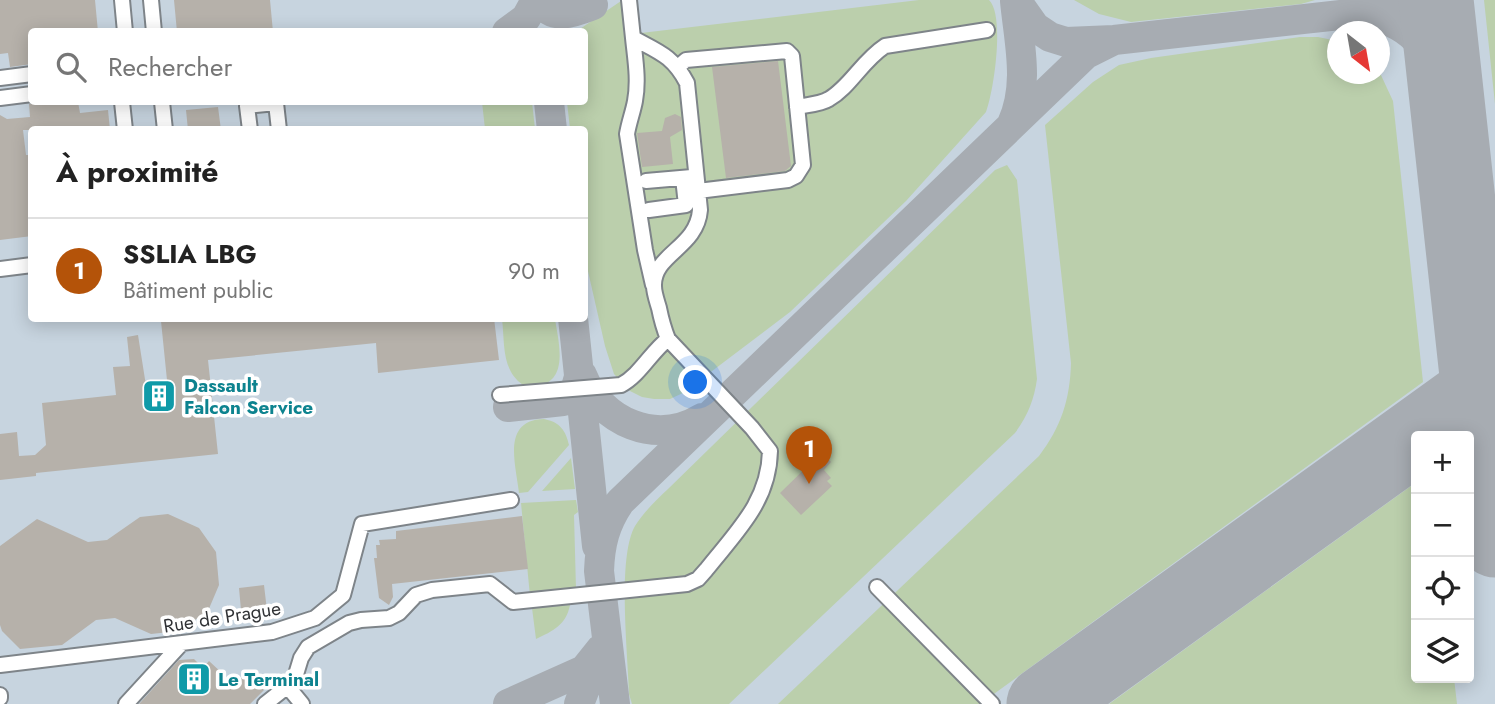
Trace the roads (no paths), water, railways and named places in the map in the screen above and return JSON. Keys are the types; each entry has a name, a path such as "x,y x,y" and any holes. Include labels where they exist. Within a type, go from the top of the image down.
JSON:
{"street":[{"path":"122,0 125,28"},
{"path":"151,0 154,28"},
{"path":"265,704 294,681 301,658 308,647 349,623 389,618 399,613 416,595 432,590 490,584 513,602 687,584 698,579 756,507 767,477 770,451 752,428 668,339 654,286 645,250 627,134 637,80 629,0"},
{"path":"797,107 828,101 841,90 870,55 885,46 987,30"},
{"path":"633,38 678,66 687,83 693,182 699,224 693,234 663,263 656,273 654,286"},
{"path":"646,181 788,180 796,176 803,165 792,56 787,51 686,60 678,66"},
{"path":"0,78 28,74"},
{"path":"0,99 28,95"},
{"path":"122,105 125,126"},
{"path":"162,105 165,126"},
{"path":"244,105 249,126"},
{"path":"276,105 279,126"},
{"path":"649,210 686,205 693,182"},
{"path":"0,269 28,266"},
{"path":"500,395 621,385 628,382 657,347 668,339"},
{"name":"Rue de Prague","path":"0,665 272,632 315,618 343,595 362,524 511,500"},
{"path":"877,587 992,704"},
{"path":"126,704 182,643"},
{"path":"288,687 302,704"}],"place":[{"name":"Dassault Falcon Service","path":"159,396"},
{"name":"SSLIA LBG","path":"809,484"},
{"name":"Le Terminal","path":"194,679"}]}
